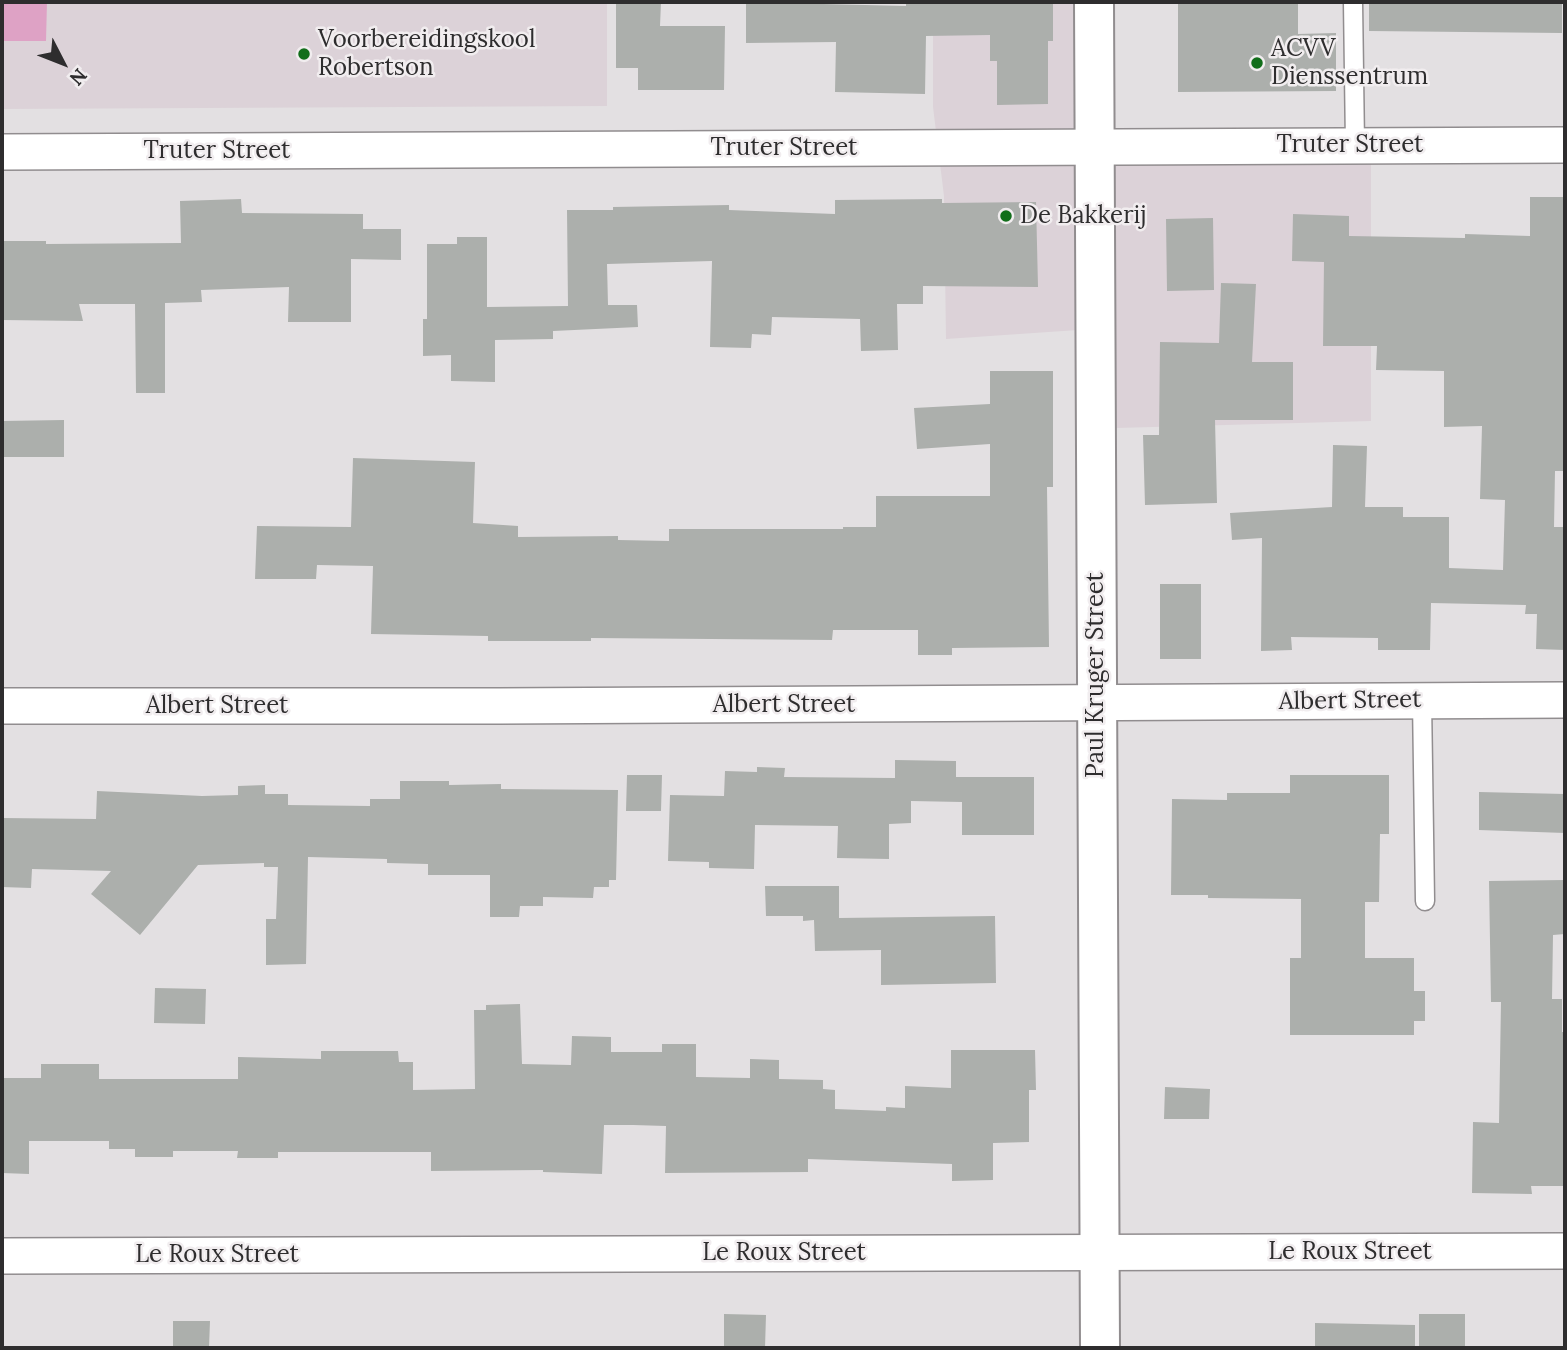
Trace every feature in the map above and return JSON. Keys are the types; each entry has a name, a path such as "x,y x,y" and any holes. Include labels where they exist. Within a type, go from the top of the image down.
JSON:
{"street":[{"name":"Paul Kruger Street","path":"1094,2 1100,1348"},
{"name":"Truter Street","path":"2,152 1565,145"},
{"name":"Albert Street","path":"2,706 1096,704 1565,700"},
{"name":"Le Roux Street","path":"2,1255 1565,1251"}],"lane":[{"path":"1353,2 1355,145"},
{"path":"1422,700 1425,901"}],"shaded area":[{"name":"Voorbereidingskool Robertson","path":"2,2 607,2 607,106 2,109"},
{"path":"2,2 47,2 46,41 2,41"},
{"path":"933,2 1091,2 1091,149 1371,151 1371,421 1080,429 1078,330 946,339 944,196 933,107"}],"building":[{"path":"616,2 661,2 660,26 725,26 724,90 638,90 638,68 616,68"},
{"path":"746,2 906,6 906,3 1053,2 1053,41 1048,41 1048,104 997,105 997,61 990,61 990,35 926,36 925,94 835,92 836,42 746,43"},
{"name":"ACVV Dienssentrum","path":"1178,2 1298,2 1298,34 1336,33 1336,91 1178,92"},
{"path":"1369,2 1562,2 1562,33 1369,31"},
{"path":"1530,197 1565,197 1565,471 1555,471 1554,527 1565,527 1565,650 1536,649 1537,614 1525,614 1526,605 1431,603 1430,650 1378,650 1378,638 1291,637 1292,650 1261,651 1262,538 1232,540 1230,513 1332,507 1333,445 1367,446 1365,507 1403,507 1403,517 1449,517 1449,568 1503,570 1505,500 1480,499 1482,426 1444,427 1444,371 1376,370 1377,346 1323,346 1324,262 1292,261 1293,214 1349,216 1349,236 1530,236"},
{"path":"241,199 242,213 363,214 363,229 401,229 401,260 351,259 351,322 288,322 289,287 201,290 202,302 165,303 165,393 136,393 135,304 79,304 83,321 2,320 2,241 46,241 46,244 181,243 180,201"},
{"path":"942,199 942,203 1036,202 1038,287 923,286 923,304 897,304 898,350 861,351 860,319 772,317 771,335 752,334 751,348 710,347 712,261 607,264 608,305 637,305 638,327 553,331 553,339 495,340 495,382 451,381 451,355 423,356 423,319 427,319 427,244 457,244 457,237 487,237 487,307 568,306 567,210 729,205 729,210 835,214 835,200"},
{"path":"1213,218 1214,290 1167,291 1166,219"},
{"path":"1221,283 1256,284 1252,362 1293,362 1293,420 1215,420 1217,503 1145,505 1143,435 1159,435 1160,342 1219,343"},
{"path":"990,371 1053,371 1053,487 1047,487 1049,647 952,648 952,655 918,655 918,630 833,630 832,640 591,638 591,641 488,641 488,636 371,634 373,566 317,565 316,579 255,579 257,526 351,527 353,458 475,462 473,523 518,526 518,537 618,536 618,540 669,541 669,529 876,527 876,496 990,496 990,444 917,449 914,408 990,404"},
{"path":"64,420 64,457 2,457 2,421"},
{"path":"1160,584 1201,584 1201,659 1160,659"},
{"path":"895,760 956,761 956,777 1034,777 1034,835 962,835 962,802 911,801 911,823 889,824 889,859 837,858 838,826 755,825 754,869 709,868 709,862 668,861 670,795 724,796 725,771 757,772 757,767 785,768 784,777 895,778"},
{"path":"627,775 662,775 661,811 626,811"},
{"path":"1290,775 1389,775 1389,834 1380,834 1379,902 1365,902 1365,958 1414,958 1414,991 1425,991 1425,1021 1414,1021 1414,1035 1290,1035 1290,958 1301,958 1301,899 1171,895 1172,799 1227,800 1227,793 1290,793"},
{"path":"400,781 449,781 449,785 501,784 501,789 618,790 616,880 609,880 609,887 594,887 593,898 543,897 543,906 520,906 519,917 490,917 490,875 428,875 428,864 387,863 387,859 308,857 306,964 266,965 266,919 276,919 278,867 264,867 264,863 198,865 140,935 91,894 111,871 32,869 31,888 2,887 2,818 96,819 97,791 238,795 238,786 265,785 265,794 288,794 288,805 370,806 370,799 400,799"},
{"path":"1479,792 1565,794 1565,833 1479,830"},
{"path":"1565,880 1565,934 1553,935 1552,999 1562,999 1562,1032 1565,1032 1565,1186 1531,1186 1532,1194 1472,1193 1473,1122 1499,1123 1501,1002 1491,1002 1489,881"},
{"path":"765,886 839,886 839,918 995,916 996,983 881,985 881,950 815,951 814,920 803,921 803,916 766,916"},
{"path":"155,988 206,989 205,1024 154,1023"},
{"path":"520,1004 522,1064 571,1065 572,1036 611,1037 611,1052 662,1052 662,1044 696,1044 696,1077 750,1078 750,1059 779,1060 779,1079 823,1080 823,1089 835,1090 835,1109 886,1111 886,1107 905,1108 905,1086 951,1088 951,1050 1035,1050 1036,1090 1029,1090 1029,1142 993,1143 993,1180 952,1181 952,1164 808,1159 808,1172 665,1173 666,1126 633,1125 604,1125 602,1174 543,1170 431,1171 431,1152 278,1152 278,1158 237,1158 238,1151 173,1151 173,1157 135,1157 135,1149 109,1149 109,1141 29,1141 29,1174 2,1173 2,1078 41,1078 41,1064 99,1064 99,1079 238,1079 238,1057 321,1059 321,1051 398,1051 399,1062 413,1062 413,1090 475,1089 474,1010 486,1010 486,1005"},
{"path":"1165,1087 1210,1089 1209,1119 1164,1119"},
{"path":"724,1314 766,1315 765,1348 724,1348"},
{"path":"1419,1314 1465,1314 1465,1348 1419,1348"},
{"path":"173,1321 210,1321 209,1348 173,1348"},
{"path":"1315,1323 1415,1325 1415,1348 1315,1348"}],"place":[{"name":"Voorbereidingskool Robertson","path":"304,54"},
{"name":"ACVV Dienssentrum","path":"1257,63"},
{"name":"De Bakkerij","path":"1006,216"}]}
